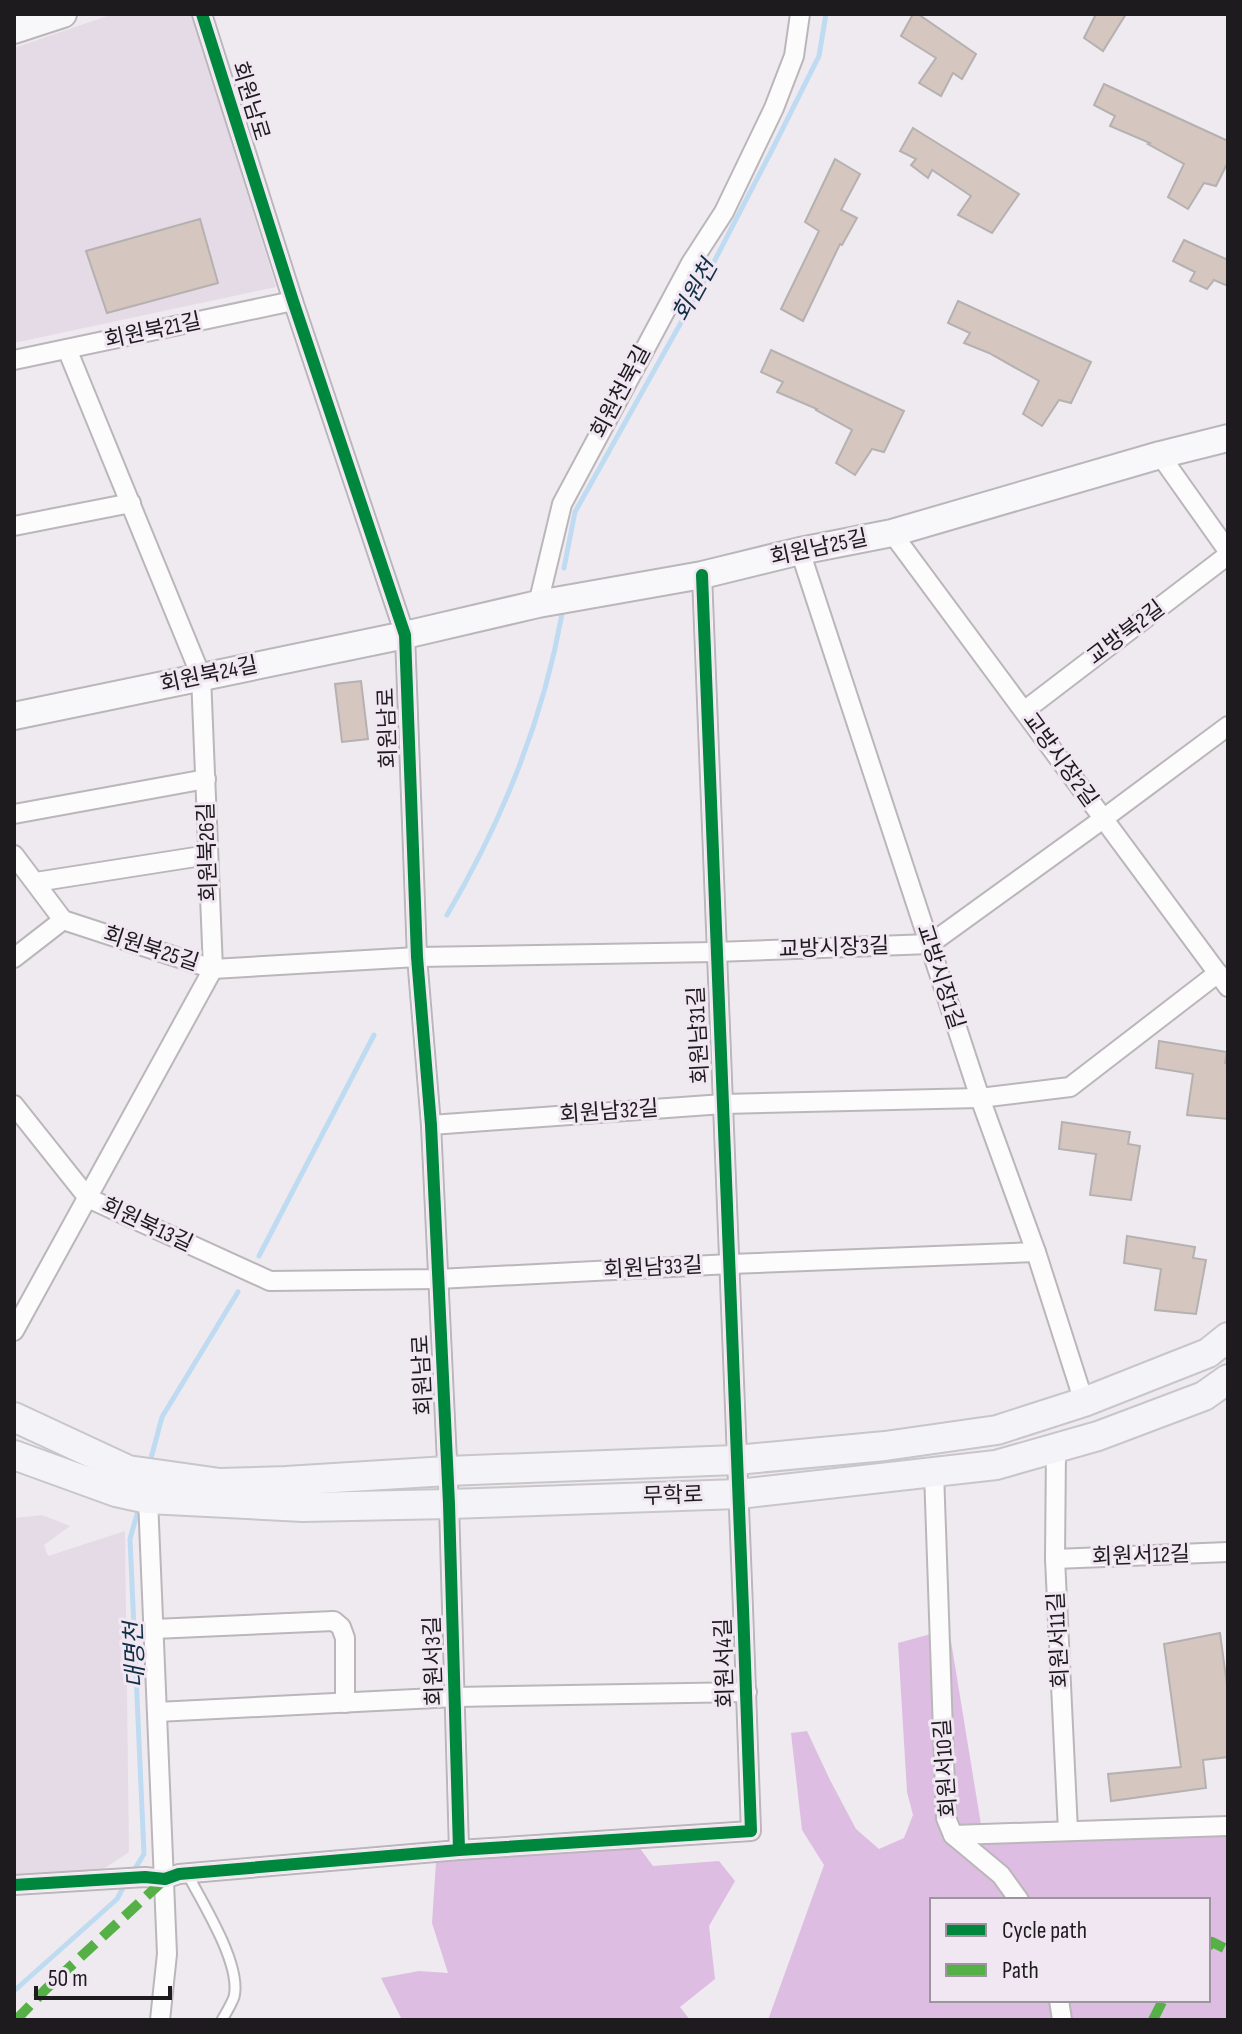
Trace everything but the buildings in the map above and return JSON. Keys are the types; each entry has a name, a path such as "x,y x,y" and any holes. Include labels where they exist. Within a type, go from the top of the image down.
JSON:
{"main road":[{"path":"14,30 63,14"},
{"name":"회원남25길","path":"405,635 538,604 702,575 892,533 1228,438"},
{"name":"회원북24길","path":"14,716 405,635"},
{"name":"무학로","path":"14,1417 136,1484 736,1460 885,1446 997,1430 1084,1402 1208,1353 1228,1337"},
{"name":"무학로","path":"14,1455 136,1484 303,1507 739,1494 996,1465 1098,1436 1204,1396 1228,1379"}],"street":[{"name":"회원남로","path":"202,14 293,301 405,635 417,957 431,1125 447,1471"},
{"name":"회원천북길","path":"538,604 562,504 691,263 724,212 774,108 794,56 800,14"},
{"name":"회원북21길","path":"14,360 293,301"},
{"name":"회원북26길","path":"67,349 201,676 213,969"},
{"path":"1160,455 1228,553"},
{"path":"14,526 131,503"},
{"name":"교방시장2길","path":"892,533 1224,979"},
{"name":"교방시장1길","path":"800,551 980,1098 1036,1252 1084,1402"},
{"name":"교방북2길","path":"1024,711 1228,553"},
{"name":"회원남31길","path":"702,575 739,1494"},
{"path":"930,944 1228,726"},
{"path":"14,814 206,779"},
{"path":"14,855 63,920 14,958"},
{"path":"36,882 208,855"},
{"name":"회원북25길","path":"63,920 213,969 417,957"},
{"name":"교방시장3길","path":"417,957 715,952 930,944"},
{"path":"14,1331 213,969"},
{"name":"회원남32길","path":"431,1125 723,1104 980,1098 1070,1087 1224,979"},
{"name":"회원북13길","path":"14,1105 88,1198 270,1281"},
{"name":"회원남33길","path":"270,1281 438,1279 1036,1252"},
{"name":"회원서11길","path":"1056,1449 1055,1559 1068,1831"},
{"name":"회원서3길","path":"447,1471 459,1850"},
{"name":"회원서10길","path":"934,1472 946,1818 953,1835 1228,1826"},
{"path":"136,1484 154,1629 167,1954 160,2020"},
{"name":"회원서4길","path":"459,1850 751,1831 739,1494"},
{"name":"회원서12길","path":"1055,1559 1228,1552"},
{"path":"154,1629 334,1621 341,1627 345,1638 345,1703"},
{"path":"157,1712 455,1697 747,1692"},
{"path":"953,1835 1001,1875 1018,1898"},
{"path":"14,1885 145,1877 165,1879 187,1873 459,1850"}],"lane":[{"path":"187,1873 219,1932 232,1966 234,1995 222,2020"}],"shaded area":[{"path":"113,14 192,14 276,287 14,343 14,48"},
{"path":"42,1515 70,1526 44,1545 48,1556 125,1531 129,1852 90,1878 14,1883 14,1518"},
{"path":"949,1629 983,1837 1228,1831 1228,2020 768,2020 824,1865 802,1830 791,1733 807,1731 856,1829 879,1849 904,1838 913,1815 907,1792 898,1643"},
{"path":"633,1839 653,1866 719,1861 735,1881 709,1926 715,1979 680,2007 690,2020 402,2020 381,1978 419,1971 448,1973 432,1923 437,1847"}],"waterway":[{"name":"회원천","path":"564,568 575,512 702,285 773,148 819,56 826,14"},
{"path":"447,915 485,844 518,770 544,693 562,614"},
{"path":"259,1256 374,1035"},
{"name":"대명천","path":"150,1462 162,1417 238,1292"},
{"name":"대명천","path":"133,1872 144,1854 130,1539 139,1507"},
{"name":"대명천","path":"14,1991 117,1899 125,1884"}],"marked path":[{"path":"16,2020 165,1879"},
{"path":"1210,1944 1212,1942 1228,1950"},
{"path":"1153,2020 1162,2002"}],"cycle path":[{"path":"202,14 293,301 405,635 417,957 431,1125 449,1504 459,1850"},
{"path":"14,1885 145,1877 165,1879 179,1874 459,1850 751,1831 702,575"}]}
